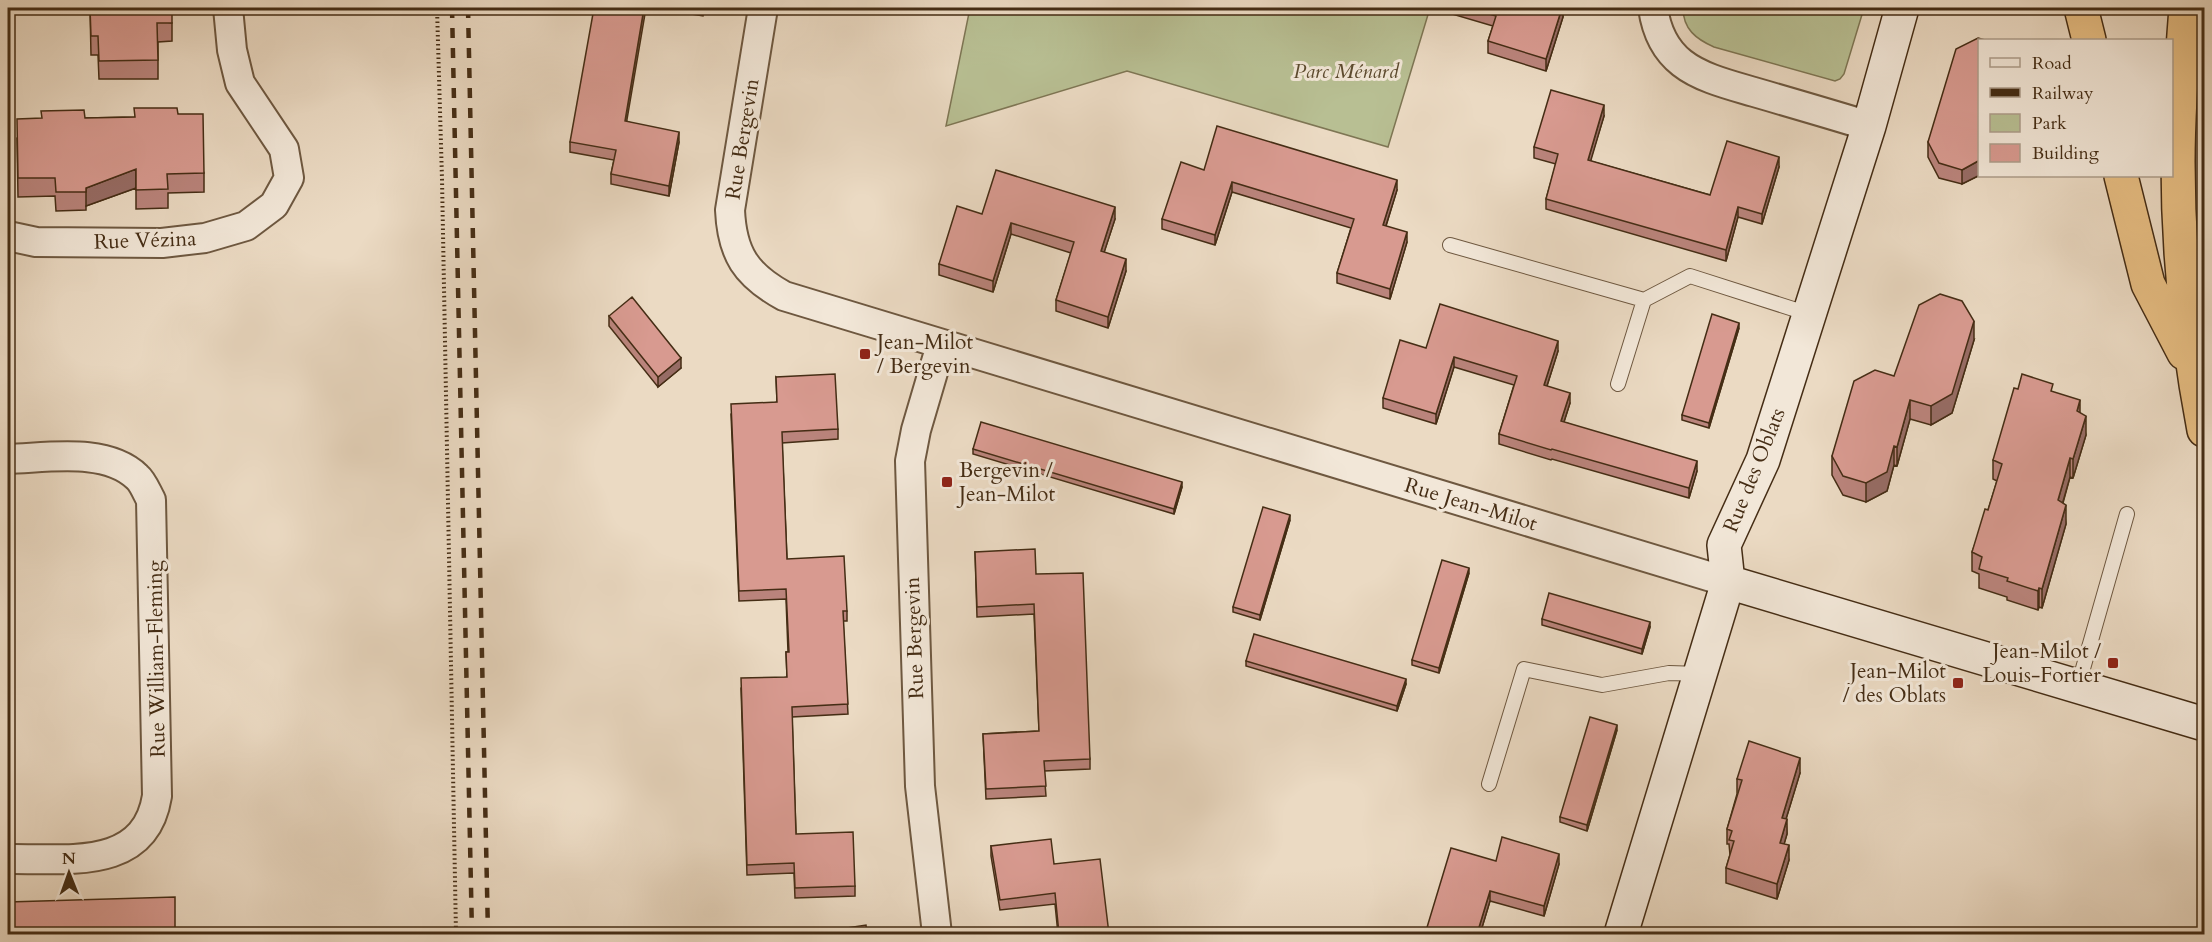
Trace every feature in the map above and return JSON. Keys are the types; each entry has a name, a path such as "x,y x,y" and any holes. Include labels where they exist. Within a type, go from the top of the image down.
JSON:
{"highway":[{"path":"2081,8 2089,39"},
{"path":"2186,8 2179,115 2178,201 2182,278 2194,373 2205,430"},
{"path":"2121,177 2148,284 2194,373"}],"street":[{"name":"Rue Vézina","path":"8,236 36,242 162,243 205,238 246,226 274,205 289,178 284,149 240,83 232,50 228,8"},
{"name":"Rue Bergevin","path":"747,268 737,251 731,231 730,210 764,8"},
{"path":"1653,8 1660,38 1683,64 1721,82 1869,126"},
{"name":"Rue des Oblats","path":"1622,934 1728,582 1724,545 1763,460 1869,126 1902,8"},
{"name":"Rue Jean-Milot","path":"747,268 756,279 784,296 2205,724"},
{"name":"Rue Bergevin","path":"937,934 920,786 910,461 916,430 941,345"},
{"name":"Rue William-Fleming","path":"8,459 98,457 119,464 138,477 152,500 157,762 157,796 154,814 144,832 129,846 111,854 91,858 8,859"}],"lane":[{"path":"1450,245 1644,300 1690,276 1809,314"},
{"path":"1618,384 1644,300"},
{"path":"2078,686 2127,514"},
{"path":"1489,784 1524,669 1602,685 1669,674 1700,674"}],"path":[{"path":"437,8 456,934"}],"green space":[{"name":"Parc Ménard","path":"970,8 1430,8 1388,147 1127,71 946,126"},
{"path":"1683,8 1864,8 1844,74 1835,81 1714,47 1696,37 1688,27"}],"building":[{"path":"90,8 172,8 172,23 157,23 158,60 99,61 98,36 91,36"},
{"path":"594,8 644,8 625,121 679,132 669,186 611,174 616,150 570,142"},
{"path":"1469,8 1562,8 1546,59 1488,41 1496,16"},
{"path":"1978,38 1982,39 1978,39 1978,161 1962,170 1939,163 1928,142 1956,49"},
{"path":"1551,90 1604,105 1588,160 1710,195 1727,141 1779,157 1762,214 1738,207 1726,250 1546,199 1558,154 1534,147"},
{"path":"134,108 177,108 178,114 203,114 204,173 167,174 168,189 136,190 136,169 86,188 86,192 56,192 55,178 18,178 17,119 42,118 41,111 84,110 85,118 135,117"},
{"path":"1217,126 1397,180 1383,225 1407,232 1390,289 1337,273 1354,219 1232,182 1215,235 1162,219 1181,162 1204,170"},
{"path":"996,170 1115,207 1101,251 1126,259 1108,317 1056,300 1074,242 1011,223 993,281 939,264 957,206 982,214"},
{"path":"1940,294 1962,301 1974,321 1952,394 1931,406 1910,400 1897,447 1894,446 1887,472 1866,483 1843,476 1832,456 1854,381 1875,370 1894,376 1919,305"},
{"path":"632,297 681,358 658,377 609,316"},
{"path":"1440,304 1558,341 1544,385 1570,393 1561,421 1697,461 1689,488 1499,434 1517,376 1454,357 1436,414 1383,398 1400,340 1426,348"},
{"path":"1712,314 1739,323 1709,423 1682,415"},
{"path":"835,374 838,429 782,432 787,559 844,556 847,611 843,611 848,704 792,707 796,834 853,832 855,886 795,888 794,863 747,865 741,678 787,677 786,652 789,652 786,589 739,591 731,404 777,402 776,377"},
{"path":"2022,374 2053,384 2051,391 2080,400 2077,411 2086,416 2073,459 2070,458 2058,500 2066,505 2042,589 2039,588 2038,591 1979,569 1982,557 1972,552 2002,464 1993,460 2014,388 2018,389"},
{"path":"981,422 1182,482 1174,509 973,449"},
{"path":"1263,507 1290,515 1260,615 1233,607"},
{"path":"1035,549 1036,574 1083,573 1090,759 1044,761 1046,786 986,789 983,734 1039,731 1034,604 977,607 975,552"},
{"path":"1442,560 1469,568 1439,668 1412,660"},
{"path":"1549,593 1650,622 1642,649 1542,619"},
{"path":"1254,634 1406,679 1397,706 1246,661"},
{"path":"1590,717 1617,725 1587,825 1560,817"},
{"path":"1749,741 1800,758 1782,818 1787,819 1780,843 1789,845 1777,884 1726,868 1734,841 1729,840 1732,831 1727,829 1742,780 1737,779"},
{"path":"1502,837 1559,854 1544,906 1490,891 1477,934 1425,934 1451,848 1496,861"},
{"path":"1051,839 1054,864 1100,859 1109,934 1059,934 1055,893 1000,900 991,846"},
{"path":"175,897 175,934 8,934 8,902"},
{"path":"866,925 867,934 807,934"}],"railway":[{"path":"452,8 472,934"},
{"path":"468,8 488,934"}],"place":[{"name":"Jean-Milot / Bergevin","path":"865,354"},
{"name":"Bergevin / Jean-Milot","path":"947,482"},
{"name":"Jean-Milot / Louis-Fortier","path":"2113,663"},
{"name":"Jean-Milot / des Oblats","path":"1958,683"}]}
